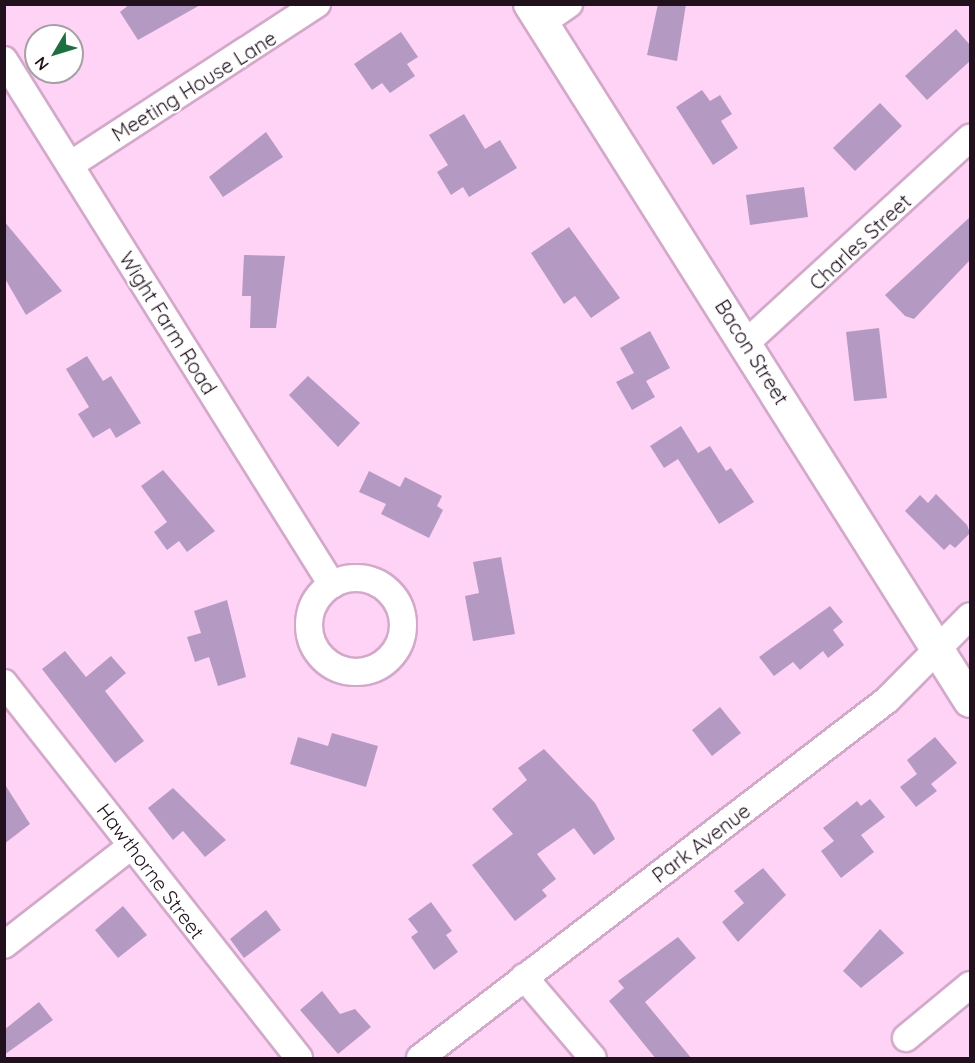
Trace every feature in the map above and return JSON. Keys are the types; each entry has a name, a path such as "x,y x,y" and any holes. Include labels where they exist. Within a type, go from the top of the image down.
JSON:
{"street":[{"name":"Meeting House Lane","path":"70,165 317,4"},
{"path":"536,14 569,4"},
{"name":"Bacon Street","path":"536,14 746,343 970,701"},
{"name":"Wight Farm Road","path":"4,60 332,585"},
{"name":"Charles Street","path":"746,343 970,138"},
{"name":"Park Avenue","path":"420,1059 887,700 939,651 970,615"},
{"name":"Hawthorne Street","path":"4,683 298,1059"},
{"path":"4,945 130,847"},
{"path":"524,977 593,1059"},
{"path":"906,1038 970,985"}],"building":[{"path":"130,4 202,4 138,40 120,12"},
{"path":"658,4 686,4 677,61 647,55"},
{"path":"956,29 970,45 970,61 927,100 905,76"},
{"path":"401,32 418,57 407,64 415,76 390,93 382,83 372,90 354,64"},
{"path":"702,90 710,101 720,95 732,114 721,121 738,148 713,165 676,107"},
{"path":"880,103 902,126 855,171 833,148"},
{"path":"464,114 485,149 500,140 517,168 469,197 463,187 451,195 437,172 448,165 429,135"},
{"path":"266,132 283,157 223,197 209,177"},
{"path":"804,187 808,217 750,225 746,195"},
{"path":"970,217 970,260 914,319 905,316 885,295"},
{"path":"4,221 62,291 26,315 4,277"},
{"path":"569,227 620,298 591,318 575,296 564,304 531,253"},
{"path":"244,255 285,256 276,328 250,328 251,296 242,296"},
{"path":"879,328 887,398 854,401 846,332"},
{"path":"650,331 670,368 646,381 655,397 632,410 616,382 634,373 620,348"},
{"path":"87,356 103,381 111,376 141,423 116,438 110,428 93,438 78,414 89,407 66,369"},
{"path":"308,376 360,423 338,447 289,395"},
{"path":"681,426 698,453 710,446 726,471 731,468 754,502 719,524 678,459 664,468 650,446"},
{"path":"163,470 215,531 187,552 179,541 167,550 154,532 167,522 141,486"},
{"path":"369,471 400,487 405,477 442,496 437,506 443,510 429,538 381,514 386,504 359,492"},
{"path":"936,494 967,525 970,533 955,548 950,544 944,550 905,511 920,495 928,503"},
{"path":"501,557 515,634 473,641 465,596 479,593 473,562"},
{"path":"227,600 246,677 218,686 209,657 195,662 187,637 201,633 194,611"},
{"path":"830,606 843,622 833,630 844,645 828,658 823,651 800,670 793,662 774,676 759,657"},
{"path":"65,651 86,677 111,656 126,673 105,691 144,741 115,763 42,669"},
{"path":"720,707 741,733 712,756 692,730"},
{"path":"332,733 378,746 366,787 290,764 298,737 328,746"},
{"path":"935,737 957,763 931,784 937,791 916,807 900,787 917,774 907,760"},
{"path":"544,749 595,803 615,839 594,855 574,828 537,854 556,879 542,890 547,896 515,921 472,865 513,834 492,809 527,780 518,768"},
{"path":"4,783 30,824 4,844"},
{"path":"173,788 226,840 205,857 183,831 173,840 148,808"},
{"path":"870,799 885,817 861,835 874,852 841,878 821,851 834,841 823,828 857,801 861,806"},
{"path":"763,868 786,895 738,942 722,922 744,903 734,891"},
{"path":"431,902 452,931 446,935 458,952 434,970 411,937 418,932 408,919"},
{"path":"123,906 147,935 118,958 95,930"},
{"path":"266,910 281,930 244,958 230,939"},
{"path":"880,929 904,953 861,988 843,971"},
{"path":"678,937 696,958 645,1002 692,1059 656,1059 609,1001 624,988 618,981"},
{"path":"322,991 340,1014 355,1009 371,1027 338,1054 300,1010"},
{"path":"39,1002 53,1020 4,1055 4,1030"}]}
